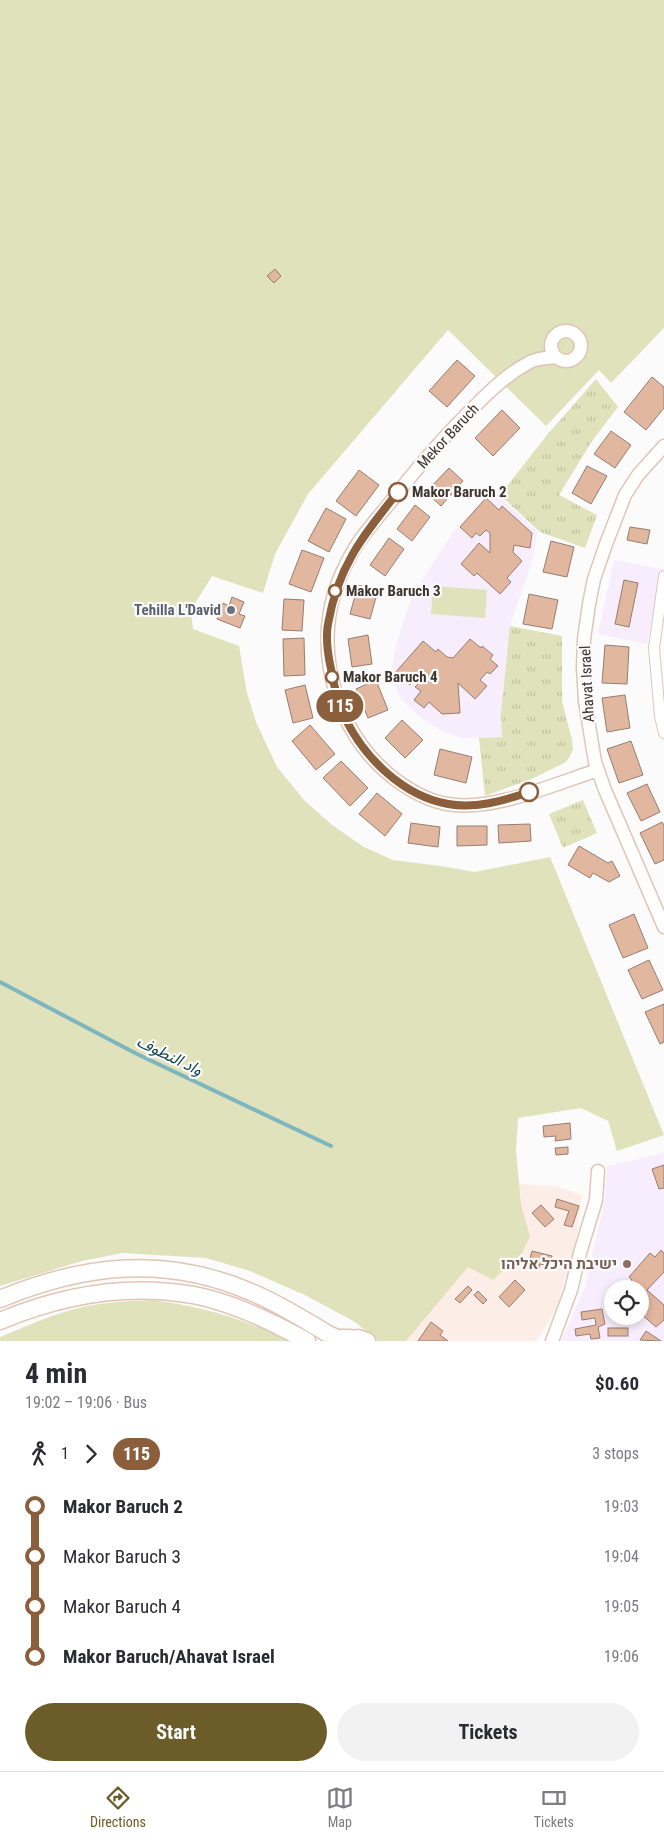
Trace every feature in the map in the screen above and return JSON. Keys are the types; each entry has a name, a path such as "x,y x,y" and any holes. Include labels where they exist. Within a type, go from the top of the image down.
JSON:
{"street":[{"path":"532,361 551,343 555,335 564,330 574,332 580,339 581,350 575,358 565,361 552,353 551,343"},
{"name":"Mekor Baruch","path":"556,357 532,361 511,373 462,419 414,472 357,544 334,594 327,626 327,653 335,691 345,718 356,738 370,757 408,789 447,804 482,805 508,799 598,770"},
{"name":"Ahavat Israel","path":"664,446 638,475 626,495 602,555 589,604 584,639 583,668 589,731 598,770 664,927"},
{"path":"664,576 654,648 660,716 664,733"},
{"path":"552,1341 571,1290 596,1200 598,1171"},
{"path":"0,1299 28,1287 89,1272 133,1268 179,1270 244,1289 272,1301 336,1338 347,1340 358,1338 367,1341"},
{"path":"0,1321 25,1311 78,1296 105,1292 159,1291 188,1294 235,1308 287,1330 307,1341"}],"shaded area":[{"path":"492,490 538,532 531,565 511,622 501,713 502,737 462,738 442,731 421,718 402,700 394,684 392,668 396,645 409,605 422,580 452,534"},
{"path":"614,560 662,569 647,644 598,634"},
{"name":"ישיבת היכל אליהו","path":"664,1153 664,1341 561,1341 585,1287 605,1199 607,1166"},
{"path":"521,1184 555,1186 582,1195 576,1240 557,1307 537,1341 396,1341 467,1216"}],"green space":[{"path":"0,0 664,0 664,328 611,383 599,370 546,426 448,330 308,494 275,554 263,593 212,576 191,610 193,629 239,646 247,693 256,722 277,767 304,800 332,825 364,847 393,860 475,872 550,857 664,1135 617,1151 608,1121 581,1108 518,1118 516,1150 521,1205 530,1236 522,1253 493,1280 468,1267 406,1341 378,1341 355,1322 305,1295 250,1271 206,1258 122,1253 82,1261 0,1286"},
{"path":"596,379 618,407 592,441 559,495 597,515 585,548 540,532 500,495 547,435"},
{"path":"433,586 487,590 485,618 431,614"},
{"path":"510,626 562,636 562,701 573,749 566,762 534,778 485,796 479,738 502,737 501,713"},
{"path":"583,800 597,833 563,848 549,814"},
{"path":"152,1300 222,1314 256,1326 288,1341 0,1341 0,1337 41,1320 73,1310 92,1305"}],"building":[{"path":"275,269 281,276 274,283 267,276"},
{"path":"457,360 475,376 447,407 429,391"},
{"path":"652,377 664,387 664,408 646,430 624,412"},
{"path":"502,410 520,428 493,456 475,438"},
{"path":"611,431 631,445 615,468 594,454"},
{"path":"587,466 607,476 591,504 572,493"},
{"path":"449,468 463,481 441,506 426,492"},
{"path":"359,470 379,485 356,516 336,501"},
{"path":"486,498 499,510 502,506 532,533 530,548 514,545 513,552 522,561 507,578 511,582 500,594 477,573 474,576 461,564 479,543 490,553 490,533 486,530 480,536 476,533 472,538 460,527"},
{"path":"415,505 430,517 412,541 397,529"},
{"path":"326,508 346,519 329,552 308,541"},
{"path":"630,527 650,530 647,544 627,540"},
{"path":"389,538 404,549 385,576 370,565"},
{"path":"551,541 574,547 567,577 543,572"},
{"path":"302,550 324,558 311,592 289,584"},
{"path":"624,580 638,583 629,627 615,624"},
{"path":"358,585 378,590 370,619 350,614"},
{"path":"529,594 558,600 552,629 523,624"},
{"name":"Tehilla L'David","path":"232,597 244,602 239,614 245,616 240,628 217,619 223,603 229,606"},
{"path":"284,599 304,600 302,631 282,630"},
{"path":"368,635 372,664 352,667 348,639"},
{"path":"304,638 305,675 284,676 283,639"},
{"path":"470,639 493,655 490,659 498,666 490,674 487,672 480,680 487,686 475,699 458,683 460,713 442,714 429,702 424,708 414,700 421,691 415,687 421,681 417,677 410,685 395,673 423,641 436,652 438,649 447,657 453,658"},
{"path":"605,645 629,647 627,684 602,683"},
{"path":"376,680 388,710 368,718 356,689"},
{"path":"305,685 313,718 293,723 285,690"},
{"path":"625,695 630,728 607,732 602,698"},
{"path":"402,720 423,740 405,758 385,738"},
{"path":"310,725 335,754 316,770 292,741"},
{"path":"631,741 643,775 619,783 607,749"},
{"path":"440,749 472,757 466,783 434,775"},
{"path":"341,761 368,788 350,806 323,778"},
{"path":"647,784 660,812 641,821 627,793"},
{"path":"377,793 402,814 385,836 359,814"},
{"path":"662,822 664,825 664,860 655,864 640,833"},
{"path":"411,823 440,827 438,847 408,843"},
{"path":"530,824 531,841 499,843 498,825"},
{"path":"457,826 487,826 487,845 457,846"},
{"path":"579,846 608,863 612,861 620,876 609,882 593,873 590,878 568,865"},
{"path":"634,914 648,948 623,958 609,925"},
{"path":"649,960 663,990 642,999 628,970"},
{"path":"664,1004 664,1042 660,1044 645,1012"},
{"path":"570,1123 571,1139 555,1141 556,1136 544,1137 543,1126"},
{"path":"568,1147 568,1154 556,1155 555,1148"},
{"path":"664,1165 664,1188 659,1189 652,1169"},
{"path":"557,1199 579,1206 572,1227 564,1225 569,1211 555,1207"},
{"path":"541,1205 554,1219 545,1227 532,1213"},
{"path":"661,1250 664,1253 664,1272 649,1288 649,1280 632,1280 629,1277 650,1253 655,1257"},
{"path":"532,1251 552,1256 549,1266 540,1264 539,1269 528,1266"},
{"path":"515,1280 525,1290 509,1307 499,1297"},
{"path":"468,1286 472,1290 460,1303 455,1299"},
{"path":"478,1291 487,1300 483,1304 474,1295"},
{"path":"649,1292 664,1305 664,1320 656,1327 649,1321"},
{"path":"602,1309 604,1324 598,1327 600,1338 591,1339 590,1334 576,1336 575,1329 596,1325 595,1318 582,1320 581,1312"},
{"path":"431,1322 443,1331 440,1335 448,1341 418,1341"},
{"path":"608,1328 628,1328 628,1336 608,1336"},
{"path":"646,1331 661,1341 640,1340"}],"waterway":[{"name":"واد النطوف","path":"0,982 137,1054 331,1146"}],"bus line":[{"name":"115","path":"398,492 357,544 334,594 327,626 327,653 335,691 345,718 356,738 370,757 408,789 429,798 447,804 482,805 529,792"}],"place":[{"name":"Makor Baruch 2","path":"398,492"},
{"name":"Makor Baruch 3","path":"335,591"},
{"name":"Tehilla L'David","path":"231,610"},
{"name":"Makor Baruch 4","path":"332,677"},
{"name":"ישיבת היכל אליהו","path":"627,1264"}]}
